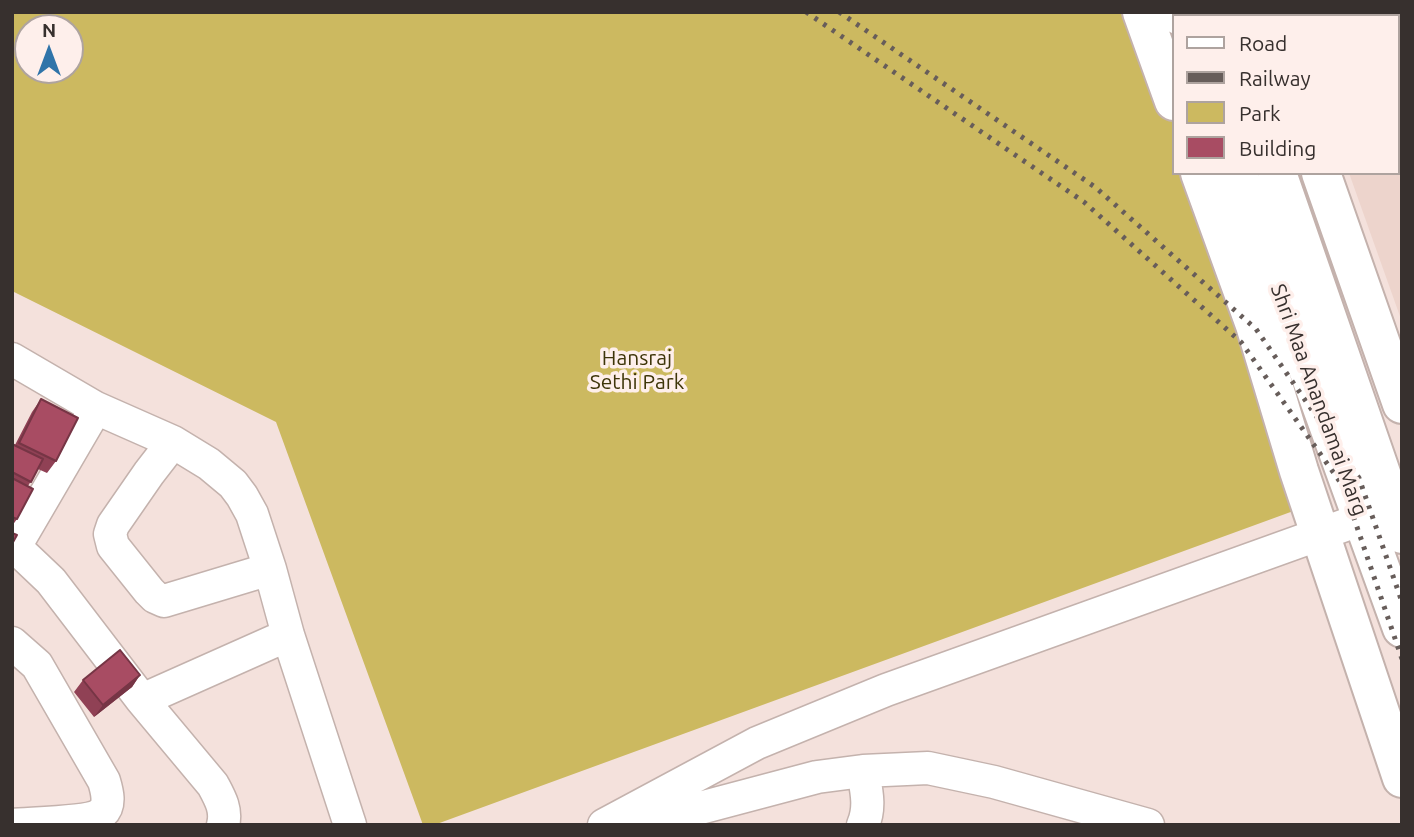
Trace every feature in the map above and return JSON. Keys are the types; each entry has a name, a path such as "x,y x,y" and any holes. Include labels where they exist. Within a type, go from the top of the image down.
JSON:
{"main road":[{"path":"1142,12 1172,95"},
{"path":"1201,175 1255,325 1298,471 1402,778"},
{"name":"Shri Maa Anandamai Marg","path":"1238,175 1402,628"},
{"name":"Shri Maa Anandamai Marg","path":"1278,175 1391,471 1402,534"},
{"path":"1322,175 1402,404"}],"street":[{"path":"13,361 96,408 173,442 209,464 233,484 242,496 252,514 350,825"},
{"path":"96,408 14,545 51,581 142,700 213,785 222,800 225,817 223,825"},
{"path":"173,442 113,525 110,534 113,547 149,591 164,601 270,569"},
{"path":"604,825 757,743 900,685 1362,519"},
{"path":"142,700 288,635"},
{"path":"12,643 37,665 104,781 107,803 103,813 91,819 12,825"},
{"path":"636,825 689,818 817,776 928,768 994,782 1078,816 1147,825"},
{"path":"863,771 868,803 863,825"}],"shaded area":[{"path":"1402,12 1402,322 1350,175 1400,175 1400,14 1294,14"}],"green space":[{"name":"Hansraj Sethi Park","path":"12,12 1132,12 1172,119 1172,175 1194,175 1318,502 434,825 423,825 276,422 12,291"}],"building":[{"path":"41,399 78,418 56,461 19,443"},
{"path":"12,444 43,459 31,482 12,472"},
{"path":"12,478 33,489 17,519 12,517"},
{"path":"120,650 140,675 103,705 83,680"}],"railway":[{"path":"806,12 1084,202 1241,342 1343,486 1402,659"},
{"path":"839,12 1095,187 1256,329 1359,478 1402,602"}]}
